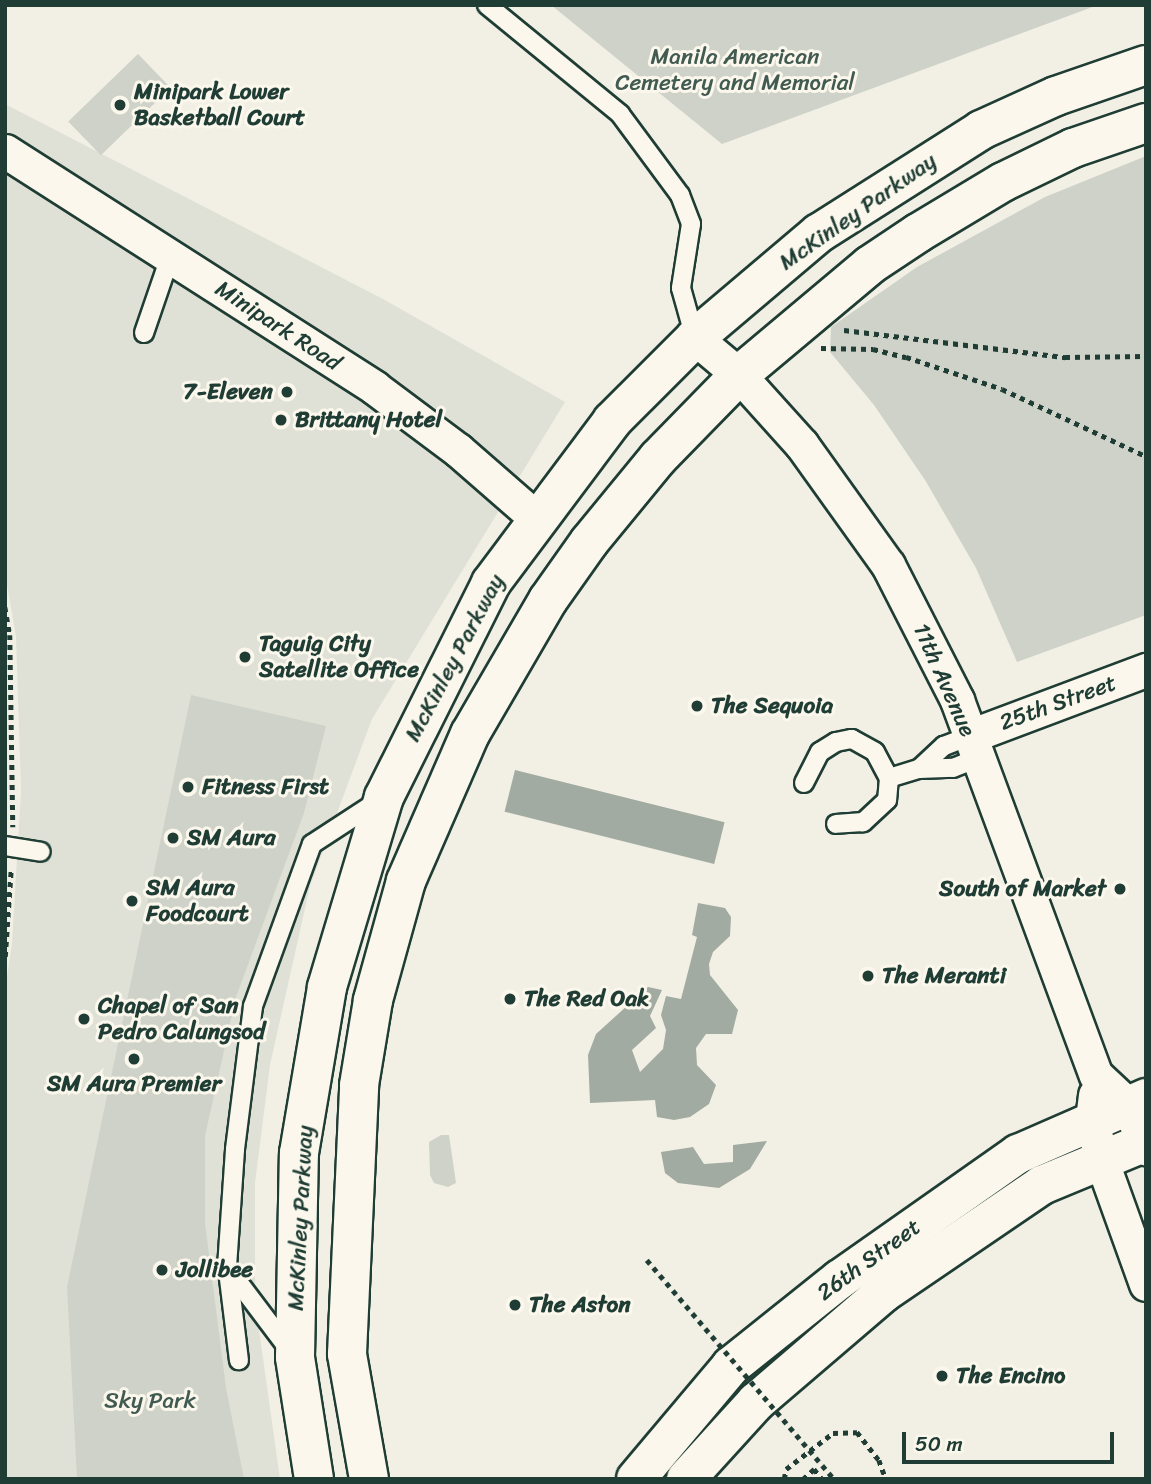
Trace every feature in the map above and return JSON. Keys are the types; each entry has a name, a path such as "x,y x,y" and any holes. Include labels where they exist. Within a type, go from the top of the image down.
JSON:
{"main road":[{"name":"McKinley Parkway","path":"314,1479 295,1357 299,1153 327,988 384,797 491,583 612,421 695,338 819,233 911,172 993,125 1056,96 1146,65"},
{"path":"369,1479 347,1354 352,1161 373,1000 406,881 470,734 548,600 658,458 739,375 870,265 918,233 1003,182 1073,148 1146,123"},
{"name":"26th Street","path":"636,1479 731,1366 840,1279 1018,1154 1137,1101"},
{"name":"26th Street","path":"686,1479 756,1402 883,1293 1042,1185 1101,1159 1145,1144"}],"street":[{"name":"Minipark Road","path":"5,151 374,388 458,450 537,519"},
{"name":"11th Avenue","path":"695,338 739,375 844,499 888,565 957,700 1098,1079 1137,1101 1145,1144"},
{"name":"25th Street","path":"974,747 1146,670"},
{"path":"1098,1079 1091,1120 1101,1159 1146,1284"}],"lane":[{"path":"487,5 620,114 680,195 691,224 681,288 695,338"},
{"path":"144,333 170,257"},
{"path":"804,783 820,752 836,742 852,739 875,752 889,778 887,800 874,816 863,822 836,824"},
{"path":"889,778 919,769 944,746 974,747"},
{"path":"239,1360 227,1267 235,1149 257,993 312,844 384,797"},
{"path":"9,846 41,852"},
{"path":"227,1267 295,1357"}],"path":[{"path":"839,330 1065,357 1146,356"},
{"path":"807,348 873,349 906,357 1002,389 1146,456"},
{"path":"5,607 12,689 5,957"},
{"path":"647,1260 834,1479"},
{"path":"784,1479 786,1469 833,1433 857,1432 879,1460 886,1479"},
{"path":"803,1479 814,1469 822,1479"}],"shaded area":[{"name":"SM Aura","path":"5,104 383,299 565,402 372,719 310,886 270,1065 255,1183 255,1301 280,1479 5,1479 5,990 12,943 21,791 16,637 5,573"},
{"path":"515,770 725,822 714,864 505,812"},
{"path":"698,903 725,908 731,917 730,936 713,952 709,964 710,975 738,1010 732,1034 706,1034 696,1048 697,1065 716,1085 709,1104 690,1117 674,1120 657,1117 655,1100 590,1103 588,1055 596,1034 648,987 662,990 650,1016 656,1028 632,1050 640,1072 663,1049 666,1030 661,1015 666,996 681,999 697,937 692,935"},
{"path":"767,1141 750,1169 719,1188 678,1183 665,1173 661,1152 693,1147 704,1164 733,1162 733,1145"}],"green space":[{"name":"Manila American Cemetery and Memorial","path":"551,5 1098,5 722,144"},
{"name":"Minipark Lower Basketball Court","path":"138,54 171,88 101,155 68,121"},
{"path":"1146,156 1146,615 1017,662 976,568 925,480 874,405 830,352 831,327 917,267 1045,197"},
{"name":"Sky Park","path":"191,695 326,726 304,813 236,997 205,1136 205,1223 226,1388 244,1479 77,1479 67,1287"},
{"path":"441,1135 449,1135 456,1183 448,1187 434,1183 430,1175 429,1142"}],"place":[{"name":"Minipark Lower Basketball Court","path":"120,105"},
{"name":"7-Eleven","path":"287,392"},
{"name":"Brittany Hotel","path":"281,420"},
{"name":"Taguig City Satellite Office","path":"245,657"},
{"name":"The Sequoia","path":"697,706"},
{"name":"Fitness First","path":"188,787"},
{"name":"SM Aura","path":"173,838"},
{"name":"South of Market","path":"1120,889"},
{"name":"SM Aura Foodcourt","path":"132,901"},
{"name":"The Meranti","path":"868,976"},
{"name":"The Red Oak","path":"510,999"},
{"name":"Chapel of San Pedro Calungsod","path":"84,1019"},
{"name":"SM Aura Premier","path":"134,1059"},
{"name":"Jollibee","path":"162,1270"},
{"name":"The Aston","path":"515,1305"},
{"name":"The Encino","path":"942,1376"}]}
